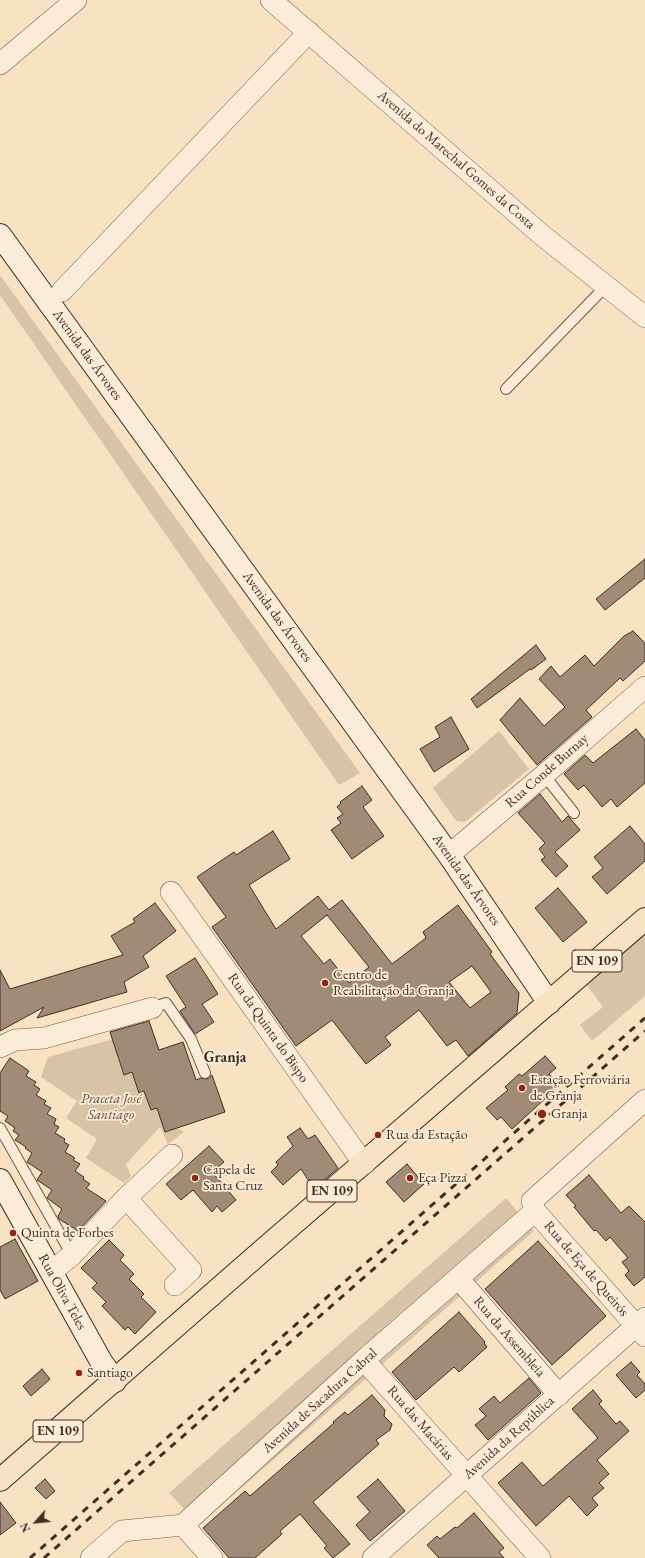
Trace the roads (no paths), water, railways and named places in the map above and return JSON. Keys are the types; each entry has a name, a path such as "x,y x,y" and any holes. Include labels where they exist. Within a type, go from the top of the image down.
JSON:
{"main road":[{"name":"Avenida das Árvores","path":"0,235 449,855 549,1003"},
{"name":"EN 109","path":"0,1480 645,919"},
{"name":"Rua Oliva Teles","path":"0,1180 102,1363 115,1381"}],"street":[{"path":"0,64 76,0"},
{"name":"Avenida do Marechal Gomes da Costa","path":"271,0 544,236 645,317"},
{"path":"62,291 309,32"},
{"name":"Rua Conde Burnay","path":"449,855 645,687"},
{"name":"Rua da Quinta do Bispo","path":"171,892 364,1164"},
{"path":"0,1048 15,1040 44,1038 152,1008"},
{"name":"Avenida de Sacadura Cabral","path":"183,1525 364,1360 459,1279 645,1100"},
{"path":"50,1272 72,1255 126,1198 172,1155"},
{"path":"126,1198 191,1270 175,1285"},
{"name":"Rua de Eça de Queirós","path":"534,1206 642,1326"},
{"name":"Rua da Assembleia","path":"459,1279 559,1394"},
{"name":"Avenida da República","path":"373,1558 559,1394 642,1326"},
{"name":"Rua das Macárias","path":"364,1360 540,1558"},
{"path":"91,1558 122,1531 183,1525 212,1558"}],"lane":[{"path":"506,389 606,286"},
{"path":"544,775 574,813"},
{"path":"152,1008 166,1003 191,1039 205,1073"},
{"path":"0,1128 72,1255"}],"railway":[{"path":"30,1558 645,1018"},
{"path":"44,1558 645,1031"}],"place":[{"name":"Centro de Reabilitação da Granja","path":"325,983"},
{"name":"Estação Ferroviária de Granja","path":"522,1088"},
{"name":"Granja","path":"542,1114"},
{"name":"Rua da Estação","path":"378,1135"},
{"name":"Capela de Santa Cruz","path":"195,1178"},
{"name":"Eça Pizza","path":"410,1178"},
{"name":"Quinta de Forbes","path":"13,1233"},
{"name":"Santiago","path":"79,1373"}],"district":[{"name":"Granja","path":"225,1058"}],"park label":[{"name":"Praceta José Santiago","path":"111,1108"}]}
